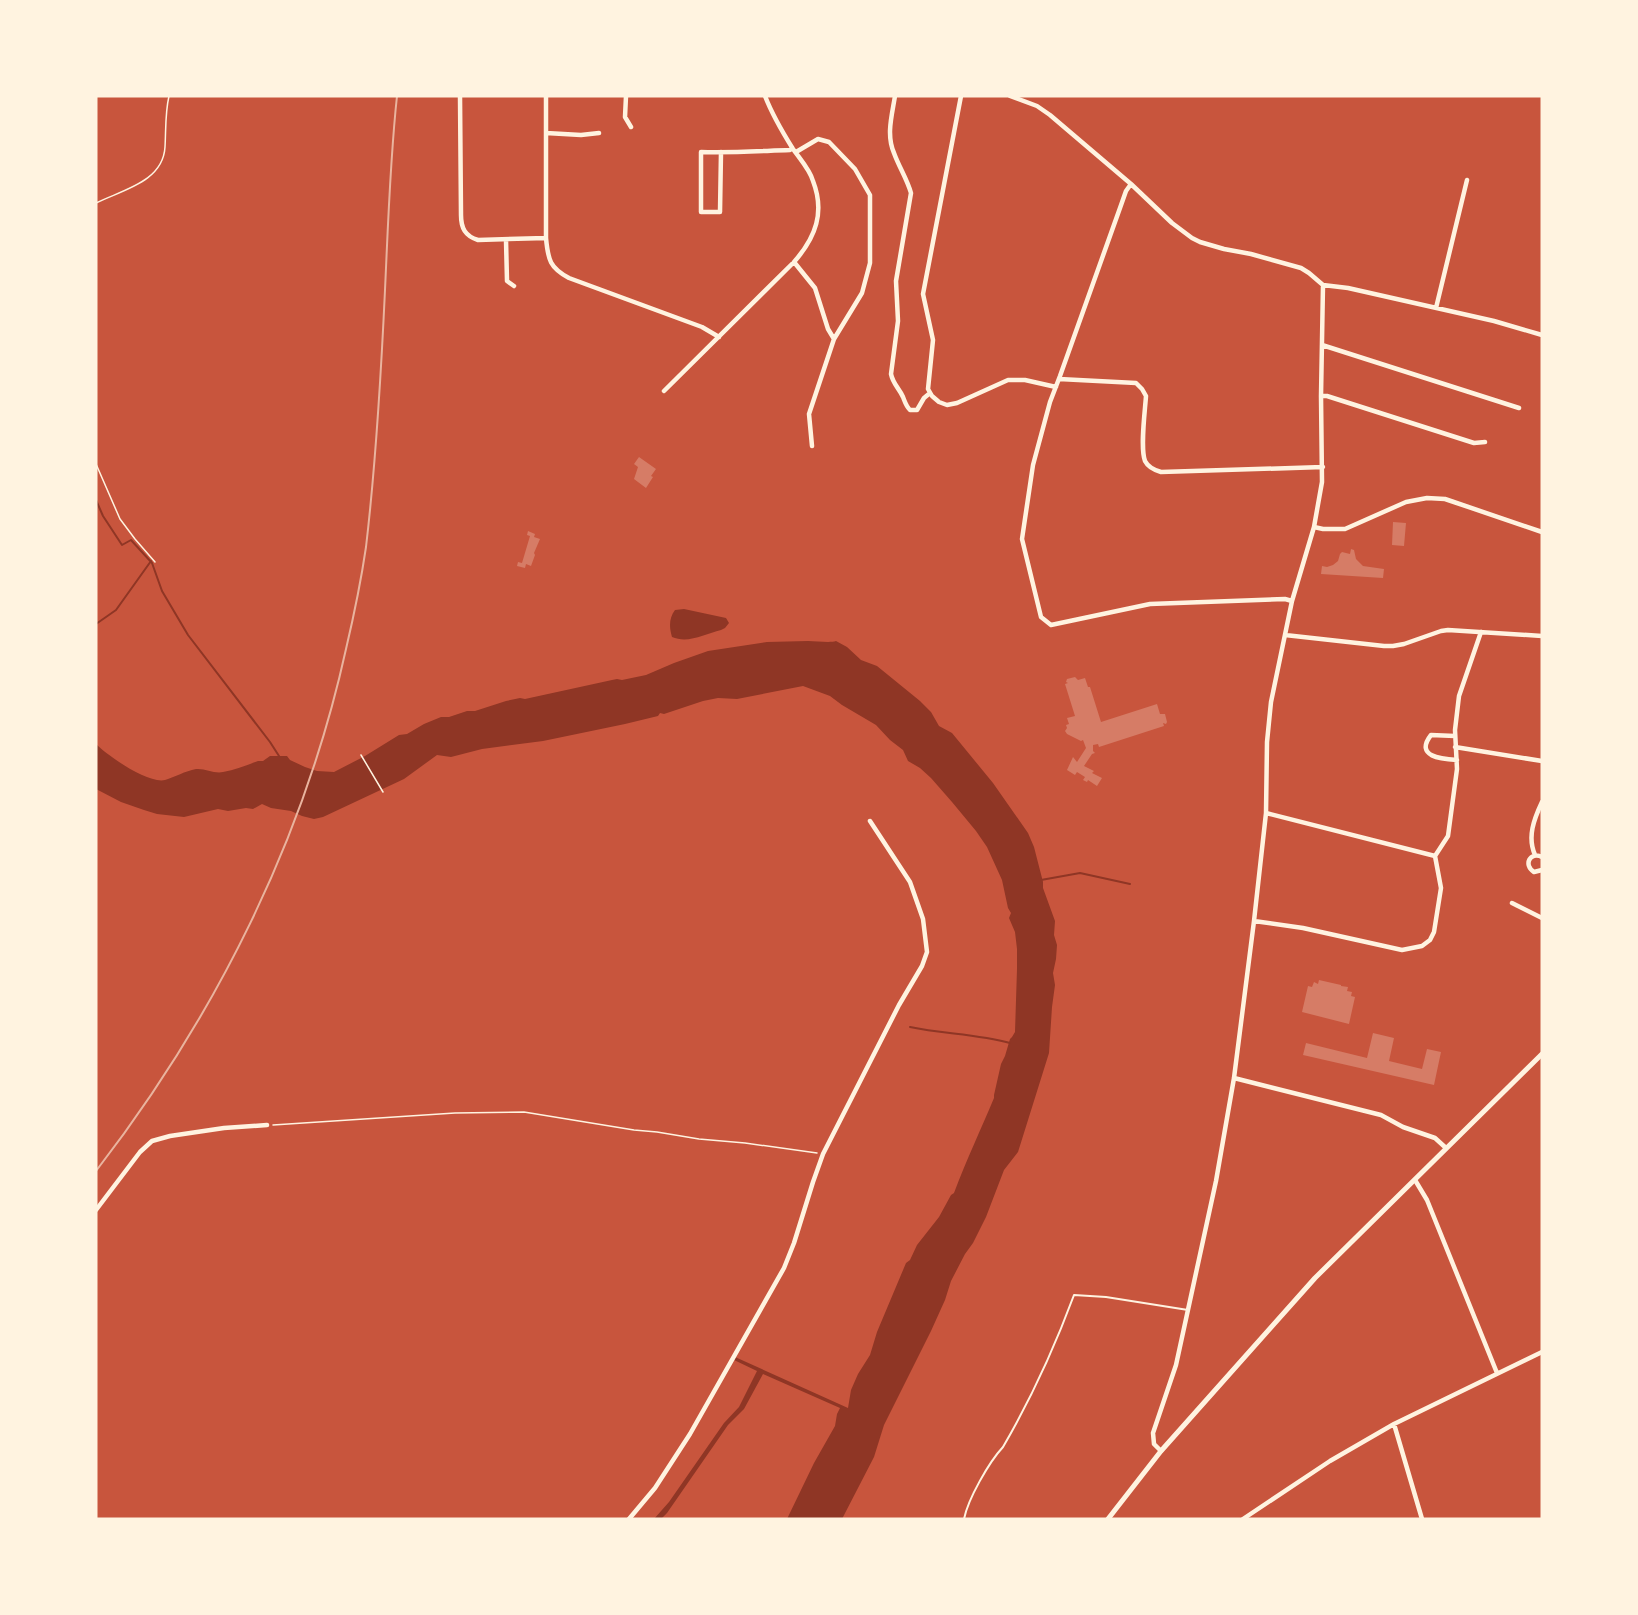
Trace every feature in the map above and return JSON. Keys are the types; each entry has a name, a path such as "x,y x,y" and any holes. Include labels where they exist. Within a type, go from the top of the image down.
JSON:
{"street":[{"path":"460,96 460,215 462,226 468,235 476,239 546,238"},
{"path":"546,96 546,238 550,262 562,274 702,327 719,337"},
{"path":"626,96 625,117 631,127"},
{"path":"664,391 803,252 812,238 819,211 813,180 765,96"},
{"path":"895,96 889,133 892,151 908,183 910,193 896,281 898,321 891,374 907,407 913,411 917,410 930,393"},
{"path":"961,96 923,294 933,340 928,386 930,393 939,402 951,405 1008,380 1025,380 1056,387"},
{"path":"1010,96 1037,106 1050,115 1131,184 1172,223 1200,242 1300,268 1323,285 1348,288 1494,321 1542,335"},
{"path":"546,134 598,133"},
{"path":"721,152 720,212 701,212 701,152 794,150 818,139 829,142 855,169 870,195 870,263 861,293 834,339 809,414 812,446"},
{"path":"1436,308 1467,180"},
{"path":"1131,184 1123,199 1056,387 1033,465 1022,539 1041,616 1051,625 1150,604 1285,599 1292,601"},
{"path":"506,240 507,281 514,286"},
{"path":"794,261 815,288 828,329 834,339"},
{"path":"1161,1450 1155,1443 1153,1433 1176,1365 1216,1181 1234,1078 1266,813 1267,742 1271,702 1292,601 1314,527 1322,482 1323,285"},
{"path":"1322,345 1519,408"},
{"path":"1059,379 1136,384 1142,389 1146,396 1144,453 1148,464 1155,471 1323,467"},
{"path":"1322,396 1474,443 1485,442"},
{"path":"1314,527 1345,529 1406,502 1434,498 1450,501 1542,532"},
{"path":"1285,635 1384,646 1404,644 1441,631 1542,636"},
{"path":"1254,921 1308,929 1402,950 1418,948 1430,940 1441,888 1435,856 1448,836 1456,782 1455,736 1459,696 1481,632"},
{"path":"1455,736 1431,735 1426,748 1428,754 1432,756 1457,760"},
{"path":"1455,747 1542,761"},
{"path":"1535,855 1531,842 1533,824 1542,802"},
{"path":"1266,813 1435,856"},
{"path":"629,1519 655,1488 690,1434 784,1268 823,1154 899,1005 922,966 927,952 923,919 910,882 870,821"},
{"path":"1535,855 1542,857"},
{"path":"1535,855 1528,860 1528,867 1534,872 1542,870"},
{"path":"1512,903 1542,918"},
{"path":"1108,1519 1161,1450 1315,1278 1542,1054"},
{"path":"1234,1078 1381,1115 1403,1127 1436,1138 1446,1148"},
{"path":"96,1210 140,1152 152,1141 224,1128 267,1125"},
{"path":"1415,1180 1427,1200 1497,1373"},
{"path":"1246,1518 1330,1461 1394,1424 1542,1352"},
{"path":"1394,1424 1422,1519"}],"lane":[{"path":"964,1519 966,1509 985,1473 1003,1447 1040,1379 1074,1295 1106,1297 1188,1310"}],"path":[{"path":"96,202 148,178 161,163 165,146 168,96"},
{"path":"96,464 120,519 155,562"},
{"path":"361,755 383,792"},
{"path":"267,1125 455,1113 524,1112 634,1130 823,1154"}],"shaded area":[{"path":"684,609 726,618 729,623 721,630 696,638 672,637 670,626 672,616 675,610"},
{"path":"836,641 847,647 861,660 877,666 920,701 931,712 939,726 952,733 993,783 1028,833 1055,921 1054,935 1057,945 1053,973 1055,985 1049,1053 1018,1152 1004,1170 986,1217 951,1281 931,1331 884,1425 874,1457 842,1519 787,1519 835,1426 840,1408 763,1374 744,1409 728,1425 667,1513 661,1519 654,1519 669,1502 724,1423 739,1407 757,1371 734,1360 735,1357 848,1408 851,1390 870,1355 877,1332 906,1263 954,1193 994,1098 1001,1064 1015,1032 1017,949 1015,932 1009,918 1011,913 1002,880 987,847 976,831 931,778 908,761 903,750 876,725 830,696 803,686 737,699 718,698 703,701 664,714 660,713 658,716 543,741 482,749 451,757 437,755 404,779 323,817 314,819 262,804 253,809 228,811 218,809 184,817 144,810 121,802 96,789 96,744 139,774 158,780 165,780 196,769 227,771 263,761 270,756 287,756 290,760 305,767 317,771 334,772 399,735 407,734 441,717 475,711 520,698 525,699 646,675 708,651 767,642"}],"building":[{"path":"639,457 656,469 646,488 634,479 638,467 634,464"},
{"path":"1393,522 1406,523 1404,546 1392,545"},
{"path":"528,531 540,539 531,566 526,564 525,568 517,566 518,562 522,563 530,536 527,535"},
{"path":"1351,549 1354,550 1356,559 1363,566 1384,569 1383,578 1321,574 1322,566 1333,565 1338,561 1342,552 1350,554"},
{"path":"1075,677 1078,680 1085,678 1101,722 1157,704 1160,714 1165,714 1167,722 1163,723 1164,726 1099,747 1098,744 1093,745 1095,753 1084,766 1102,778 1097,786 1088,780 1087,782 1083,780 1085,777 1077,772 1075,775 1067,770 1073,757 1077,762 1086,748 1083,740 1065,731 1066,725 1069,724 1067,718 1075,716 1065,684 1068,683 1067,679"},
{"path":"1319,980 1348,987 1347,991 1352,992 1351,996 1355,997 1349,1024 1302,1012 1308,986 1312,987 1314,982 1318,984"},
{"path":"1373,1033 1394,1038 1389,1061 1422,1069 1427,1049 1441,1052 1434,1085 1303,1055 1306,1043 1367,1058"}],"waterway":[{"path":"96,500 103,516 122,545 131,540 152,563 162,591 188,635 279,756"},
{"path":"96,624 116,610 151,561"},
{"path":"1041,880 1080,873 1130,884"},
{"path":"910,1027 1010,1043"}],"railway":[{"path":"96,1171 139,1112 179,1051 216,989 250,924 280,857 306,789 328,720 352,624 366,547 378,419 397,96"}]}
